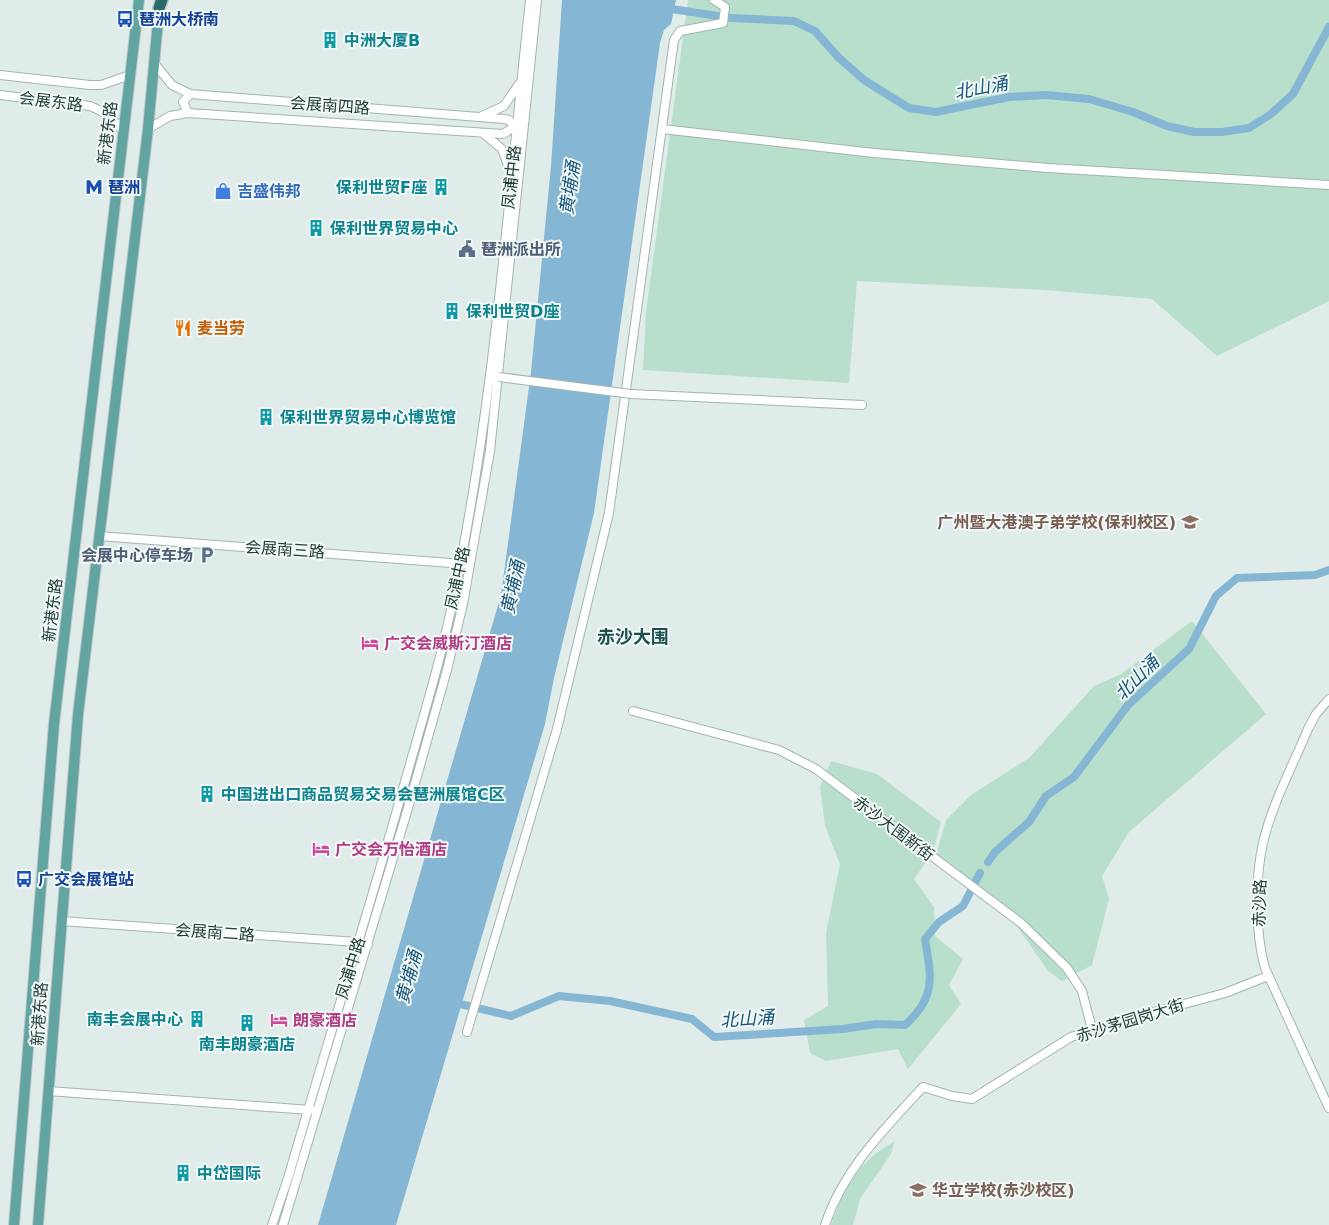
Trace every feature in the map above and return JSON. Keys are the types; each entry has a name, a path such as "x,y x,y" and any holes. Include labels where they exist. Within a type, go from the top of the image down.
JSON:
{"main road":[{"name":"新港东路","path":"14,1225 54,724 122,130 139,0"},
{"name":"新港东路","path":"38,1225 78,714 148,129 160,2"}],"street":[{"name":"凤浦中路","path":"272,1225 308,1109 434,678 461,564 482,438 530,0"},
{"name":"凤浦中路","path":"284,1225 368,945 447,670 471,564 499,377 524,112 537,0"},
{"path":"467,1032 556,729 609,513 675,35 688,29 723,23 725,7 714,0"},
{"name":"会展南四路","path":"148,129 170,116 188,113 504,134 516,127 509,120 482,117 190,94 172,85 154,63"},
{"path":"0,75 90,85 101,84 130,75"},
{"path":"482,117 504,106 521,80"},
{"path":"188,113 183,102 186,96 190,94"},
{"name":"会展东路","path":"0,95 90,106 102,111 114,120 122,130"},
{"path":"521,144 516,127 524,112"},
{"path":"662,130 874,153 1048,168 1329,185"},
{"path":"481,132 490,137 502,150 511,175"},
{"path":"499,377 631,394 862,405"},
{"name":"会展南三路","path":"99,536 471,564"},
{"name":"赤沙路","path":"1329,699 1316,714 1308,729 1263,843 1258,934 1260,952 1268,976 1329,1108"},
{"name":"赤沙大围新街","path":"633,711 779,750 816,770 1021,923 1067,968 1082,991 1092,1029"},
{"name":"会展南二路","path":"61,921 357,942 368,945"},
{"name":"赤沙茅园岗大街","path":"825,1225 839,1191 855,1166 895,1116 923,1086 962,1098 976,1097 1059,1044 1092,1029 1216,995 1268,976"},
{"path":"48,1090 308,1109 318,1112"}],"green space":[{"path":"688,0 1329,0 1329,301 1217,356 1152,299 1045,290 857,281 849,383 643,370 646,312"},
{"path":"1192,621 1266,714 1129,832 1102,876 1109,899 1092,965 1062,981 1048,971 1003,906 936,855 946,820 971,795 1029,758 1094,686 1121,674"},
{"path":"831,761 877,774 941,822 933,852 914,879 934,907 935,936 963,959 949,985 961,1004 908,1069 898,1049 826,1061 810,1053 804,1020 828,1006 826,933 840,864 825,826 820,787"},
{"path":"894,1142 891,1154 860,1199 853,1225 831,1225 841,1199 854,1177 871,1158"}],"water":[{"name":"黄埔涌","path":"562,0 676,0 671,24 664,30 660,43 594,513 554,678 545,724 396,1225 318,1225 501,595 531,372 551,166"}],"waterway":[{"name":"北山涌","path":"665,8 731,18 794,21 815,31 838,57 864,80 909,108 936,112 1009,97 1046,95 1089,99 1133,112 1167,126 1194,132 1222,132 1249,128 1271,114 1293,94 1329,27"},
{"name":"北山涌","path":"988,862 995,852 1029,822 1046,796 1074,777 1128,705 1189,649 1216,596 1237,578 1315,575 1329,570"},
{"name":"北山涌","path":"452,1002 511,1016 559,996 610,1001 692,1019 714,1037 843,1029 876,1024 905,1025 915,1015 927,995 930,975 925,939 939,922 963,906 980,873"}],"place":[{"name":"琶洲大桥南","path":"125,19"},
{"name":"中洲大厦B","path":"330,40"},
{"name":"琶洲","path":"94,187"},
{"name":"保利世贸F座","path":"441,187"},
{"name":"吉盛伟邦","path":"223,191"},
{"name":"保利世界贸易中心","path":"316,228"},
{"name":"琶洲派出所","path":"467,249"},
{"name":"保利世贸D座","path":"452,311"},
{"name":"麦当劳","path":"183,328"},
{"name":"保利世界贸易中心博览馆","path":"266,417"},
{"name":"广州暨大港澳子弟学校(保利校区)","path":"1190,522"},
{"name":"会展中心停车场","path":"207,555"},
{"name":"广交会威斯汀酒店","path":"370,643"},
{"name":"中国进出口商品贸易交易会琶洲展馆C区","path":"207,794"},
{"name":"广交会万怡酒店","path":"321,849"},
{"name":"广交会展馆站","path":"24,879"},
{"name":"南丰会展中心","path":"197,1019"},
{"name":"朗豪酒店","path":"279,1020"},
{"name":"南丰朗豪酒店","path":"247,1023"},
{"name":"中岱国际","path":"183,1173"},
{"name":"华立学校(赤沙校区)","path":"918,1190"}],"district":[{"name":"赤沙大围","path":"633,637"}]}
